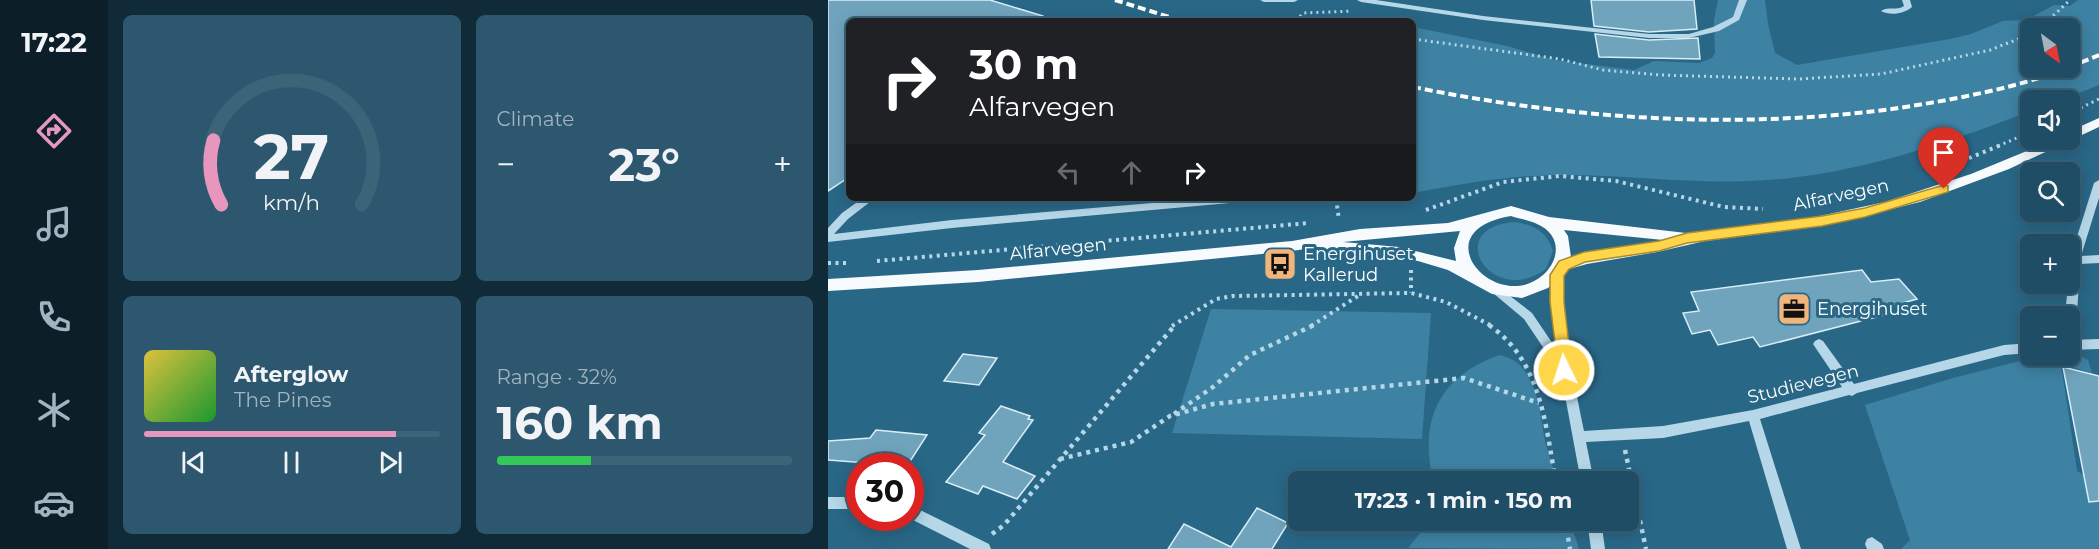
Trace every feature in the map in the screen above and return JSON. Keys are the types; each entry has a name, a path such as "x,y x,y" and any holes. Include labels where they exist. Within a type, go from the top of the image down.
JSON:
{"main road":[{"path":"2080,131 2099,122"},
{"name":"Alfarvegen","path":"1561,270 1584,257 1659,246 1687,238 1822,221 1865,212 1924,196 1984,175 2040,150"},
{"path":"1511,211 1530,214 1547,222 1560,234 1566,249 1561,270 1544,285 1528,290 1509,291 1491,287 1470,273 1462,260 1460,246 1465,232 1476,222 1492,214 1511,211"},
{"name":"Alfarvegen","path":"828,285 978,276 1292,246 1360,234 1448,228 1476,222"},
{"name":"Alfarvegen","path":"1547,222 1687,238"},
{"name":"Alfarvegen","path":"1292,246 1353,248 1411,254 1448,262 1470,273"}],"street":[{"path":"1264,0 1294,0"},
{"path":"1365,2 1649,36 1689,36 1716,29 1736,18 1743,0"},
{"path":"1885,11 1902,11 1908,7 1906,0"},
{"path":"2080,244 2099,183"},
{"path":"828,236 845,216 866,201"},
{"path":"828,236 1217,201"},
{"path":"2080,260 2099,259"},
{"path":"1561,270 1557,302 1564,370 1586,471"},
{"path":"1491,287 1528,316 1564,370"},
{"path":"1819,344 1852,391"},
{"path":"2080,345 2099,344"},
{"name":"Studievegen","path":"1579,437 1663,432 1753,415 2004,350 2020,349"},
{"path":"1753,415 1794,549"},
{"path":"828,503 846,503"},
{"path":"924,519 979,548"},
{"path":"1596,531 1598,549"}],"path":[{"path":"2051,18 2070,0"},
{"path":"1299,18 1303,14 1353,11 1365,2"},
{"path":"1416,39 1560,59 1603,70 1660,75 1799,79 1881,74 1990,50 2020,38"},
{"path":"2080,108 2099,99"},
{"path":"1953,165 2020,137"},
{"path":"1422,211 1456,202 1503,182 1548,177 1615,181 1710,207 1771,208"},
{"path":"1327,222 1339,221 1336,201"},
{"path":"867,262 1316,223"},
{"path":"1411,259 1411,293"},
{"path":"828,263 855,263"},
{"path":"1059,459 1131,442 1213,387 1250,355 1320,322 1362,293"},
{"path":"979,548 1004,525 1171,327 1216,299 1233,296 1411,293 1435,296 1455,304 1500,333 1520,353 1532,373 1554,471"},
{"path":"1170,416 1213,404 1464,378 1540,404"},
{"path":"1621,435 1630,471"},
{"path":"1639,509 1646,549"},
{"path":"1566,531 1570,549"}],"shaded area":[{"path":"1718,0 1765,0 1775,53 1797,65 1950,39 1971,34 2003,21 2020,20 2020,78 2080,78 2080,18 2030,18 2054,5 2070,6 2078,0 2099,0 2099,85 2080,92 2080,90 2020,90 2020,115 1912,152 1851,168 1790,178 1736,181 1571,175 1531,176 1416,192 1416,28 1507,46 1555,60 1634,70 1654,61 1699,63 1712,58 1715,53 1714,20"},
{"path":"1515,222 1539,230 1553,251 1546,269 1526,279 1508,279 1493,273 1482,262 1478,250 1481,237 1493,227"},
{"path":"1211,309 1431,313 1422,439 1172,433"},
{"path":"1499,355 1512,360 1530,378 1539,405 1546,445 1554,471 1431,471 1429,438 1438,403 1461,375 1478,364"},
{"path":"2080,356 2088,360 2092,373 2068,366 2080,366"},
{"path":"2020,361 2020,366 2061,366 2077,471 2099,484 2099,549 1901,549 1910,540 1865,405 1953,378"},
{"path":"1422,531 1573,531 1579,549 1408,548"}],"building":[{"path":"828,0 990,0 1043,16 1043,18 846,18 846,179 828,191"},
{"path":"1591,0 1694,0 1697,29 1649,32 1594,26"},
{"path":"1595,34 1649,40 1698,38 1700,59 1599,57"},
{"name":"Energihuset","path":"1862,270 1871,282 1899,279 1917,299 1888,307 1892,313 1760,347 1753,337 1718,345 1710,330 1692,334 1683,313 1699,311 1691,292"},
{"path":"963,354 997,358 979,385 944,381"},
{"path":"2063,367 2099,376 2099,501 2089,502"},
{"path":"1001,406 1030,416 1028,419 1033,420 1003,462 1035,476 1017,499 983,486 978,494 946,482 985,435 979,433"},
{"path":"876,430 927,435 915,453 846,453 846,461 828,460 828,441 870,438"},
{"path":"1257,508 1288,523 1272,549 1168,549 1184,524 1231,547"}],"railway":[{"path":"1115,0 1172,18"},
{"path":"2080,63 2099,55"},
{"path":"1416,88 1532,107 1592,114 1712,120 1772,119 1892,109 1982,93 2037,78"}],"place":[{"name":"Energihuset Kallerud","path":"1280,264"},
{"name":"Energihuset","path":"1794,309"}],"route":[{"path":"1564,370 1557,302 1557,275 1564,265 1584,257 1659,246 1687,238 1822,221 1865,212 1944,189"}]}
